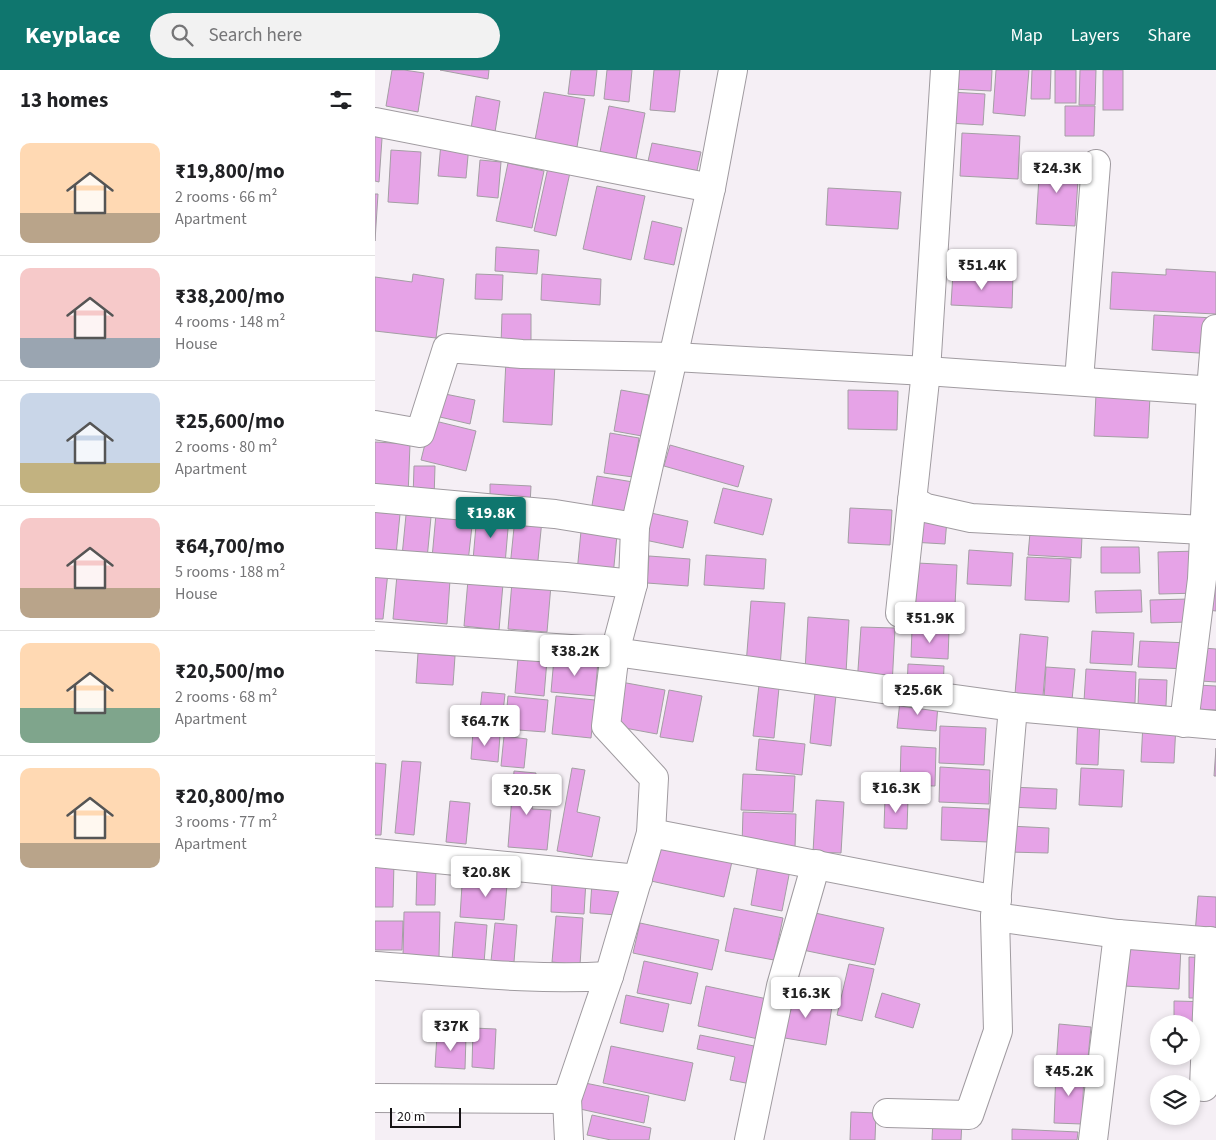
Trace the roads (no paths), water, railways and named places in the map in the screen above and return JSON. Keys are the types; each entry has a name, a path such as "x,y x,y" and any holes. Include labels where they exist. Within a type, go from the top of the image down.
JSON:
{"street":[{"path":"569,1140 567,1099 609,976 651,832 654,778 606,726 615,652 633,584 635,526 711,188 733,70"},
{"path":"900,614 926,371 945,70"},
{"path":"375,122 711,188"},
{"path":"1079,380 1096,164"},
{"path":"1184,723 1202,579 1216,329"},
{"path":"375,425 420,432 447,348 522,354 673,357 926,371 1079,380 1214,391"},
{"path":"375,498 555,514 635,526"},
{"path":"912,500 926,508 971,518 1204,530"},
{"path":"375,563 566,577 633,584"},
{"path":"375,636 615,652 1013,707 1216,725"},
{"path":"887,1113 969,1115 998,1031 996,908 1013,707"},
{"path":"651,832 816,864 996,908 1118,934 1213,942 1204,1087"},
{"path":"375,853 638,879"},
{"path":"749,1140 781,986 816,864"},
{"path":"1093,1140 1118,934"},
{"path":"375,966 534,977 573,978 609,976"},
{"path":"375,1098 567,1099"}]}
